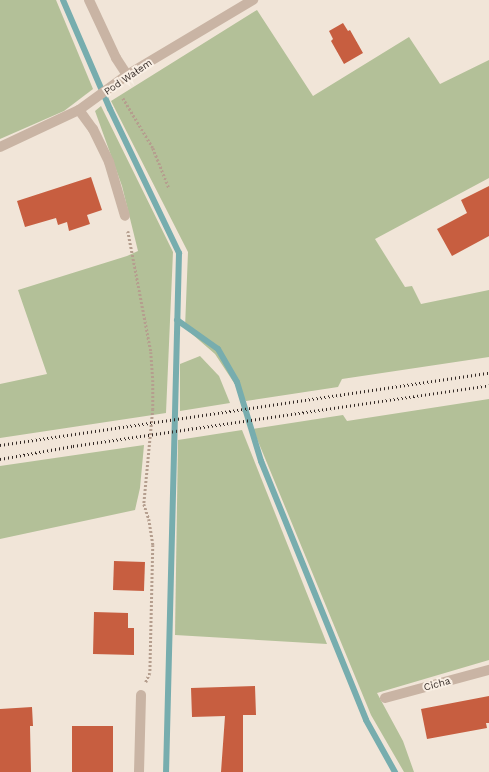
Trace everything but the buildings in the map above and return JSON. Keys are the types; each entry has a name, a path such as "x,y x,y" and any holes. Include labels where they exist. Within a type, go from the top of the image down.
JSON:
{"street":[{"path":"89,0 116,58 127,75"},
{"name":"Pod Wałem","path":"0,147 79,110 114,86 127,75 254,0"},
{"path":"79,110 93,130 110,162 125,216"},
{"name":"Cicha","path":"385,698 489,670"},
{"path":"139,772 141,695"}],"path":[{"path":"114,86 153,148 169,188"},
{"path":"125,216 151,352 153,380 153,409 144,504 149,519 153,545 152,626 150,673 141,695"}],"green space":[{"path":"0,0 56,0 93,89 64,111 0,139"},
{"path":"257,10 313,96 409,37 440,84 489,60 489,178 375,239 405,287 412,286 421,304 489,290 489,357 342,379 338,387 246,401 215,354 185,328 188,252 111,101"},
{"path":"101,106 173,252 166,413 0,438 0,384 47,374 18,290 127,256 138,251 122,186 95,111"},
{"path":"200,356 219,376 230,403 180,411 180,364"},
{"path":"489,399 489,660 377,693 403,741 414,772 404,772 371,715 253,429 343,415 347,421"},
{"path":"242,430 327,644 175,635 178,440"},
{"path":"144,445 140,488 135,510 0,539 0,466"}],"waterway":[{"path":"63,0 110,109 179,253 166,772"},
{"path":"177,320 218,349 237,382 261,461 366,720 395,772"}],"railway":[{"path":"0,445 489,373"},
{"path":"0,459 73,446 489,385"}]}
